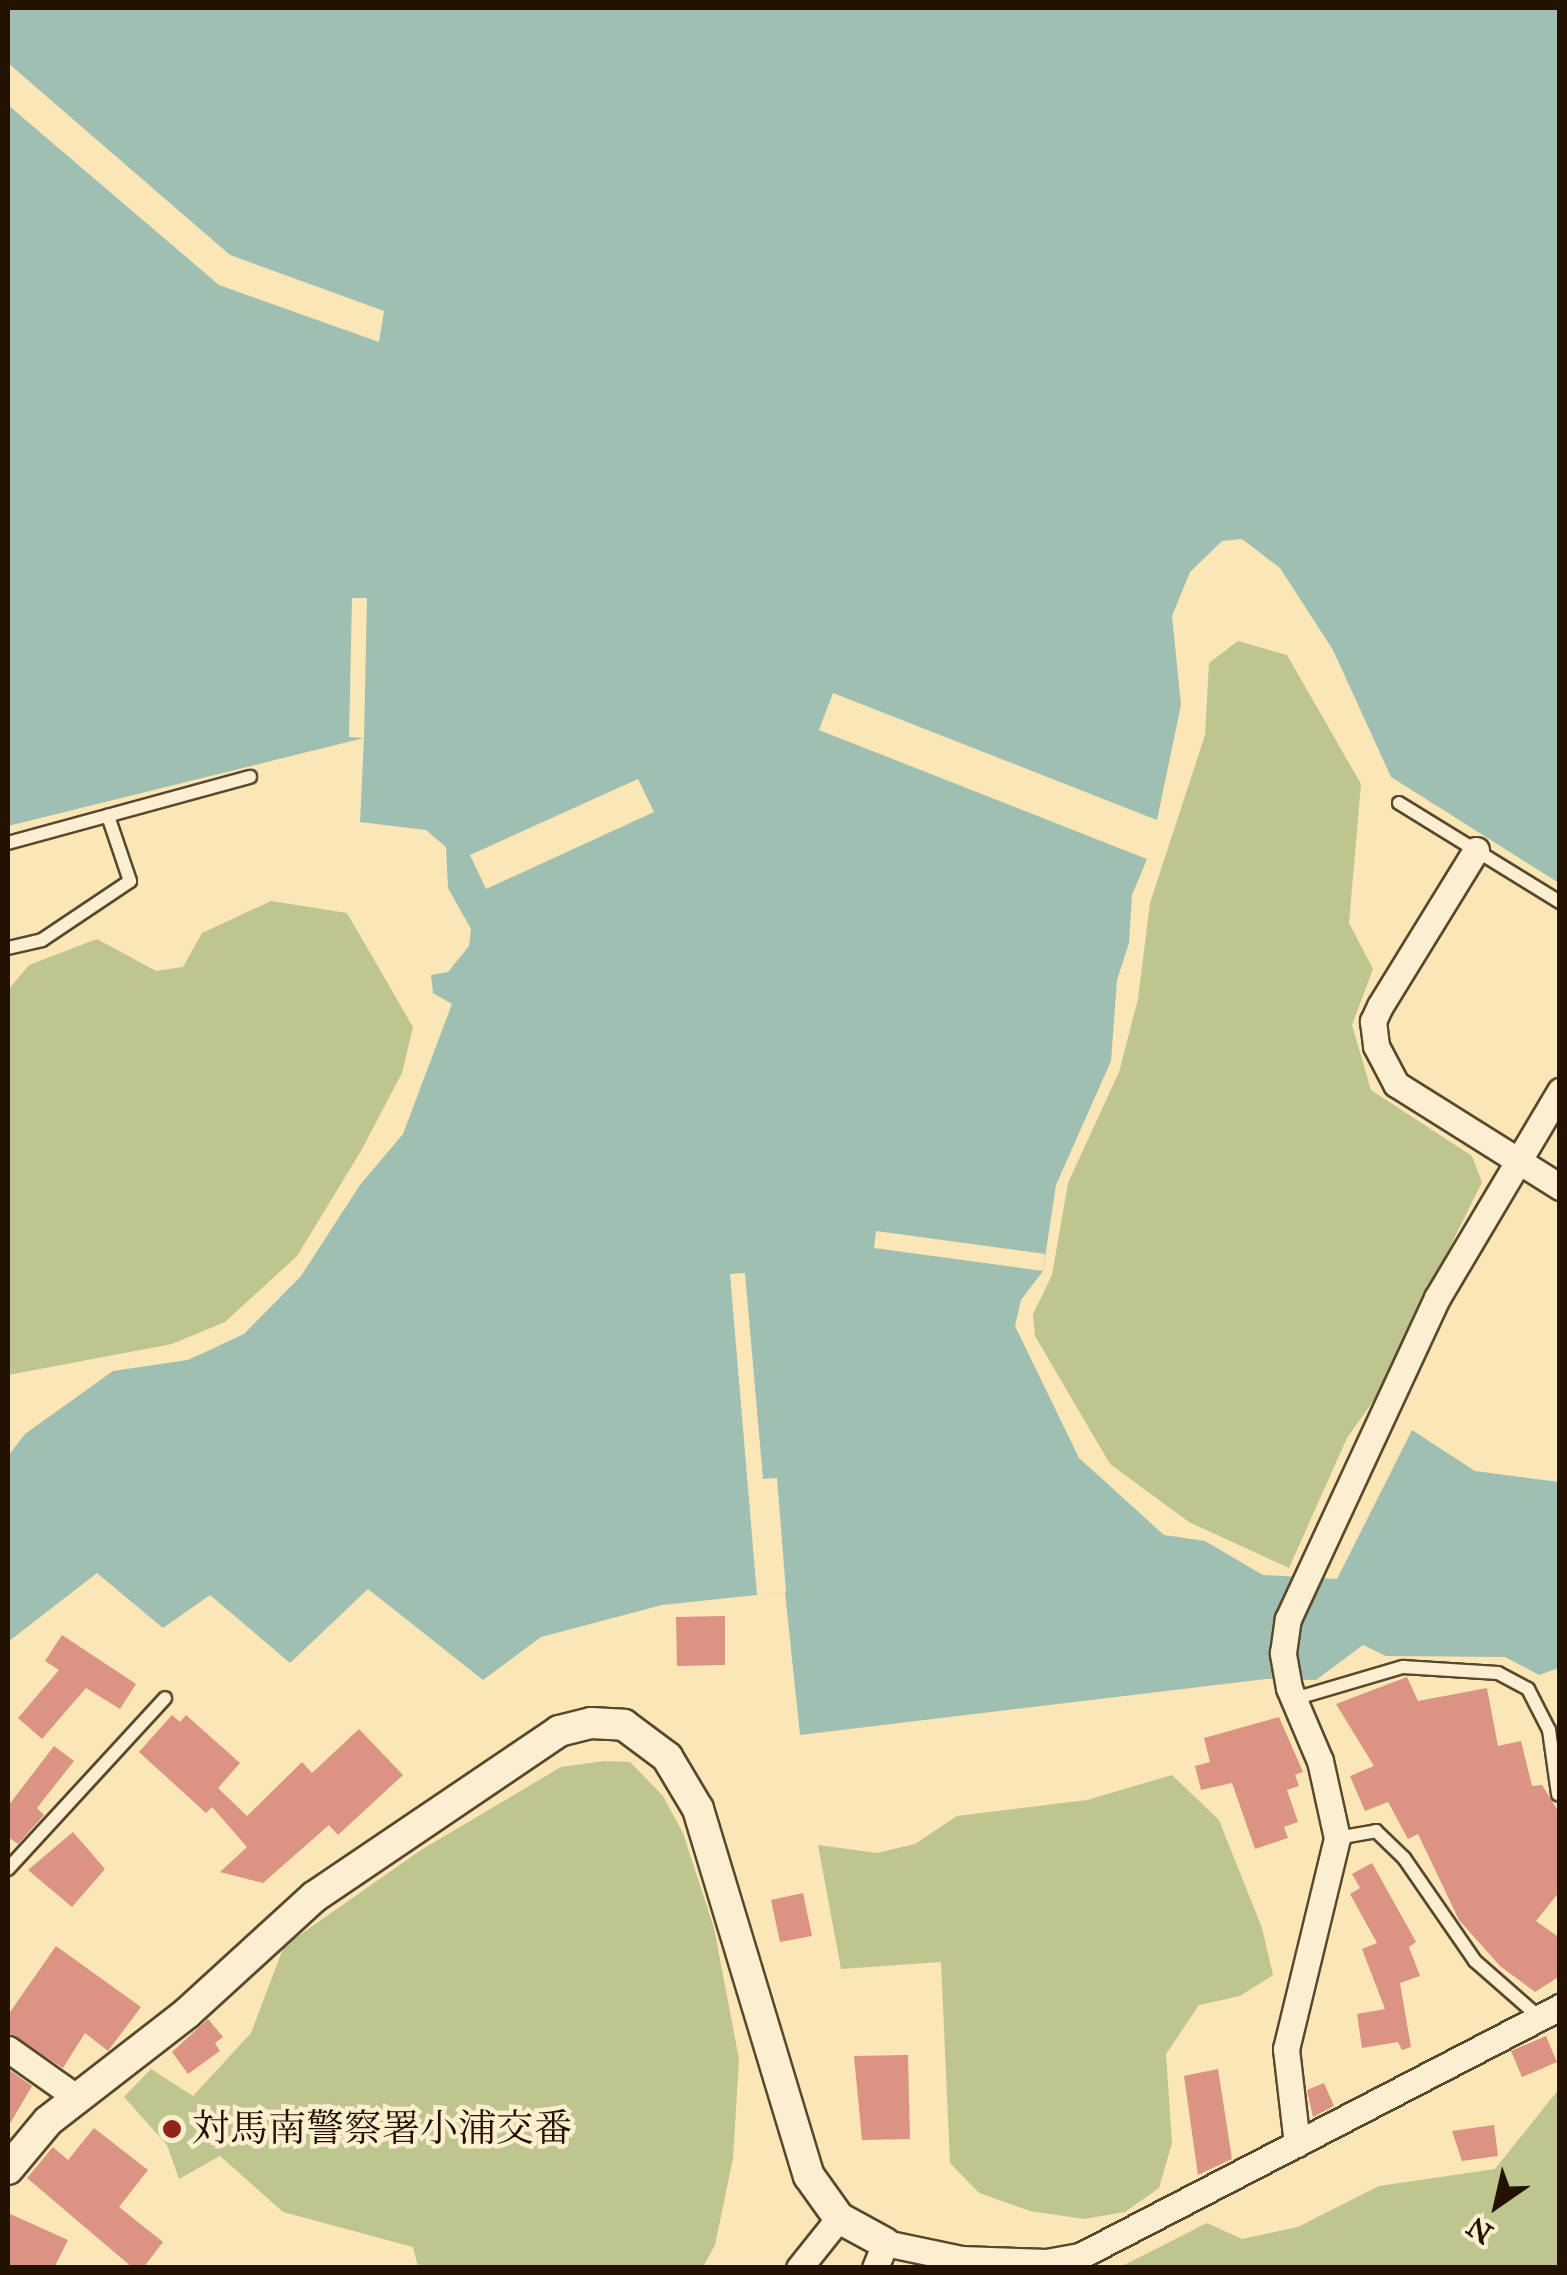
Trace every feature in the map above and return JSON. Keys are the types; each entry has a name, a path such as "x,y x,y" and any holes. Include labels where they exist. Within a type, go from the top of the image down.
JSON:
{"street":[{"path":"1476,850 1373,1021 1396,1084 1560,1186"},
{"path":"1298,2144 1286,2049 1337,1838 1320,1762 1291,1694 1285,1634 1308,1571 1437,1298 1560,1091"},
{"path":"8,2169 76,2096 187,2013 314,1897 559,1732 591,1722 624,1725 667,1757 698,1809 809,2176 840,2218 880,2255 1030,2262 1080,2256 1549,2012"},
{"path":"8,2049 76,2096"},
{"path":"800,2268 840,2218"}],"lane":[{"path":"8,843 250,777"},
{"path":"1399,803 1560,902"},
{"path":"8,948 42,940 130,881 108,816"},
{"path":"1291,1694 1403,1668 1498,1673 1528,1690 1549,1730 1558,1794"},
{"path":"8,1869 165,1698"},
{"path":"1337,1838 1376,1832 1404,1858 1475,1961 1549,2012"}],"green space":[{"path":"1238,641 1287,655 1361,784 1349,923 1373,969 1352,1025 1371,1090 1472,1156 1482,1182 1376,1397 1347,1438 1289,1568 1189,1522 1110,1464 1035,1336 1033,1314 1052,1275 1068,1183 1119,1072 1138,999 1150,903 1205,735 1209,663"},
{"path":"271,901 347,913 413,1027 402,1073 361,1151 297,1256 225,1322 172,1344 8,1375 8,990 29,965 97,939 156,971 183,967 202,933"},
{"path":"630,1762 663,1796 683,1833 714,1928 739,2059 733,2158 715,2245 703,2267 418,2267 413,2247 283,2212 220,2156 179,2179 167,2145 124,2097 151,2069 193,2096 251,2033 284,1946 421,1850 561,1767"},
{"path":"1172,1775 1219,1820 1262,1928 1273,1975 1240,1996 1199,2005 1166,2054 1172,2143 1159,2188 1125,2212 1084,2219 1030,2211 979,2193 950,2163 941,1962 841,1969 818,1845 877,1853 915,1844 957,1816 1087,1800"},
{"path":"1559,2089 1559,2267 1120,2267 1207,2223 1242,2239 1298,2227 1379,2186 1495,2169"}],"shaded area":[{"path":"8,8 1559,8 1559,883 1391,777 1333,650 1280,568 1242,539 1222,541 1190,572 1172,616 1181,705 1157,820 833,693 819,730 1147,859 1132,895 1129,943 1117,980 1111,1061 1056,1185 1043,1271 1021,1300 1015,1326 1079,1458 1164,1535 1205,1541 1263,1575 1337,1579 1412,1430 1475,1471 1559,1482 1559,1668 1539,1675 1505,1657 1386,1656 1363,1645 1316,1680 1266,1679 800,1735 785,1592 662,1605 541,1637 483,1680 368,1589 290,1663 210,1595 163,1628 97,1573 8,1642 8,1456 25,1434 113,1371 188,1360 244,1334 301,1276 360,1185 403,1134 452,1004 433,993 431,975 448,972 469,946 471,929 448,888 446,847 426,830 360,822 364,738 8,826 8,105 219,285 379,342 384,311 230,255 8,63"}],"pier":[{"path":"352,598 367,598 364,738 349,737"},
{"path":"638,779 654,812 486,889 470,855"},
{"path":"876,1231 1045,1254 1043,1271 874,1248"},
{"path":"745,1273 763,1479 777,1478 786,1592 757,1595 730,1274"}],"building":[{"path":"725,1616 725,1665 677,1666 676,1617"},
{"path":"62,1635 136,1684 120,1709 86,1688 42,1739 18,1718 59,1670 45,1661"},
{"path":"1407,1677 1418,1701 1487,1688 1498,1746 1521,1741 1532,1786 1542,1785 1560,1814 1560,1891 1536,1921 1560,1938 1560,1976 1535,1992 1500,1966 1459,1920 1418,1834 1408,1839 1388,1802 1365,1811 1350,1776 1374,1766 1336,1704"},
{"path":"172,1715 180,1722 186,1715 240,1763 218,1788 247,1816 302,1762 312,1773 359,1729 403,1775 338,1835 329,1825 263,1883 220,1872 247,1847 212,1807 206,1813 139,1752"},
{"path":"1279,1717 1303,1772 1295,1775 1299,1786 1287,1790 1298,1822 1284,1827 1288,1838 1255,1849 1232,1783 1201,1790 1195,1766 1210,1762 1204,1738"},
{"path":"54,1746 74,1761 37,1808 44,1815 18,1844 8,1837 8,1806"},
{"path":"73,1832 105,1869 72,1907 28,1870"},
{"path":"1372,1863 1416,1942 1409,1947 1420,1976 1400,1983 1411,2047 1402,2050 1398,2042 1362,2048 1357,2014 1385,2009 1362,1949 1377,1943 1350,1894 1360,1888 1352,1874"},
{"path":"803,1893 812,1936 780,1942 771,1900"},
{"path":"56,1946 141,2007 108,2051 85,2033 63,2068 8,2033 8,2015"},
{"path":"208,2019 223,2037 215,2043 220,2051 188,2074 172,2052"},
{"path":"1546,2036 1557,2062 1522,2077 1511,2051"},
{"path":"908,2055 910,2139 862,2140 854,2056"},
{"path":"8,2069 32,2086 8,2127"},
{"path":"1218,2069 1232,2159 1198,2175 1184,2076"},
{"path":"1324,2083 1334,2106 1313,2117 1307,2090"},
{"path":"1494,2125 1498,2156 1462,2161 1452,2131"},
{"path":"94,2128 148,2170 119,2207 163,2242 143,2268 133,2268 27,2178 53,2147 68,2160"},
{"path":"8,2213 68,2240 54,2268 8,2268"}],"place":[{"name":"対馬南警察署小浦交番","path":"172,2129"}]}
